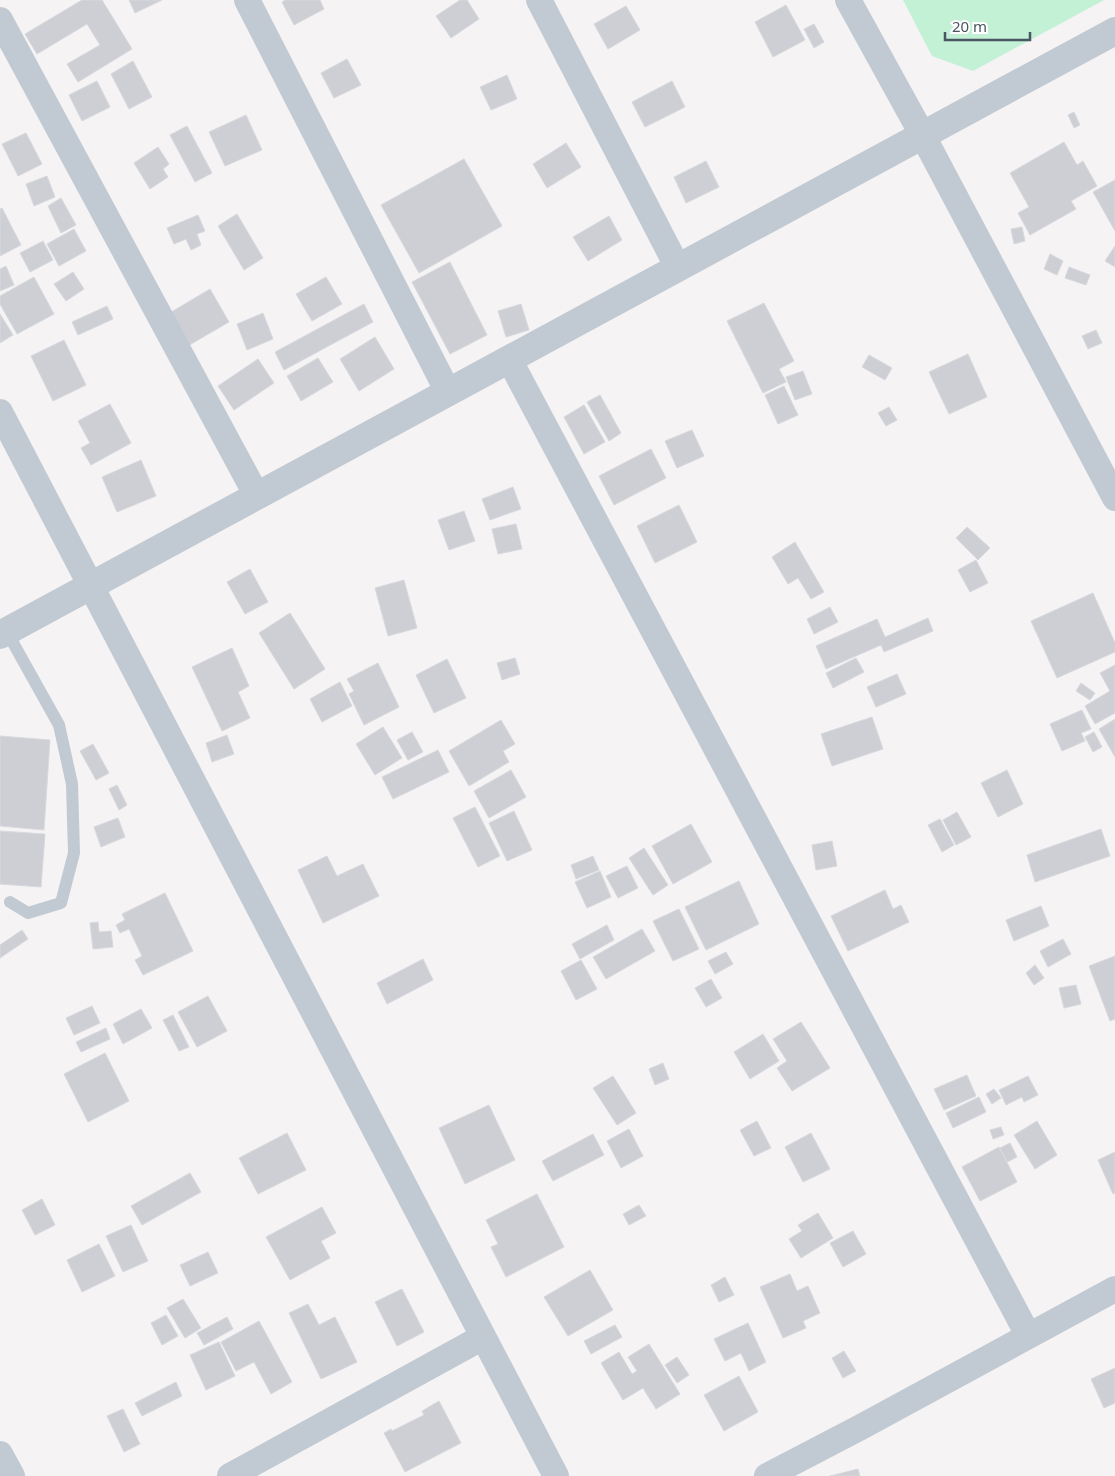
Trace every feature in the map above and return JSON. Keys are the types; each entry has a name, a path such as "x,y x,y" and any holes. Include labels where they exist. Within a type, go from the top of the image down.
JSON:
{"street":[{"path":"247,0 448,392"},
{"path":"539,0 678,268"},
{"path":"848,0 923,136 1115,498"},
{"path":"0,20 256,496"},
{"path":"3,634 1115,31"},
{"path":"509,360 1028,1335"},
{"path":"0,412 556,1476"},
{"path":"767,1476 1115,1289"},
{"path":"230,1476 483,1337"},
{"path":"0,1454 12,1476"}],"lane":[{"path":"3,634 59,725 72,784 74,853 60,903 28,913 10,902"}],"green space":[{"path":"903,0 1104,0 973,71 932,56"}],"building":[{"path":"82,0 102,0 132,49 78,82 67,64 100,45 87,24 37,54 25,34"},
{"path":"129,0 162,0 135,13"},
{"path":"285,0 320,0 324,9 294,25 282,2"},
{"path":"460,0 467,0 479,19 451,38 436,16"},
{"path":"786,5 805,40 773,57 755,22"},
{"path":"626,6 640,30 608,49 594,24"},
{"path":"814,24 824,42 814,48 804,29"},
{"path":"347,59 361,85 334,98 321,73"},
{"path":"133,61 152,97 129,109 111,74"},
{"path":"507,75 517,99 491,110 480,87"},
{"path":"97,81 110,107 82,121 69,95"},
{"path":"672,81 685,107 645,127 632,102"},
{"path":"1074,112 1080,125 1074,128 1068,115"},
{"path":"246,115 262,150 225,166 209,132"},
{"path":"187,126 212,173 195,182 170,135"},
{"path":"26,133 42,164 18,176 2,144"},
{"path":"1064,142 1077,165 1083,161 1097,186 1071,201 1076,209 1030,235 1018,213 1029,207 1010,173"},
{"path":"566,143 581,167 547,188 533,164"},
{"path":"158,147 169,164 163,169 168,177 150,189 134,163"},
{"path":"464,159 502,226 419,273 381,205"},
{"path":"706,161 719,187 686,203 674,177"},
{"path":"47,176 55,197 34,206 26,184"},
{"path":"1115,180 1115,231 1093,192"},
{"path":"61,198 76,225 61,233 48,206"},
{"path":"2,208 21,245 0,256 0,209"},
{"path":"237,214 263,258 244,270 218,226"},
{"path":"198,215 205,231 197,234 201,245 191,250 186,239 174,244 167,228"},
{"path":"609,216 622,240 588,261 573,237"},
{"path":"1022,227 1025,241 1014,244 1011,229"},
{"path":"74,229 86,251 59,266 47,244"},
{"path":"43,241 53,260 30,272 20,253"},
{"path":"1115,246 1115,267 1105,261"},
{"path":"1050,254 1063,261 1057,275 1044,269"},
{"path":"450,262 487,335 450,354 412,282"},
{"path":"6,266 14,285 0,291 0,269"},
{"path":"1069,267 1090,275 1086,285 1065,278"},
{"path":"73,272 84,289 66,301 54,284"},
{"path":"34,277 54,314 17,334 0,304 0,296"},
{"path":"326,277 342,304 312,321 296,294"},
{"path":"210,289 229,322 186,347 168,314"},
{"path":"764,303 794,361 779,369 786,382 763,393 727,321"},
{"path":"364,304 373,322 284,370 275,352"},
{"path":"521,304 529,330 506,337 498,311"},
{"path":"107,306 113,319 78,335 72,322"},
{"path":"263,313 273,339 247,350 237,324"},
{"path":"0,314 13,335 0,343"},
{"path":"1096,330 1102,343 1088,349 1082,336"},
{"path":"375,337 394,369 359,391 340,359"},
{"path":"64,340 86,385 53,401 31,356"},
{"path":"968,354 987,397 949,414 929,372"},
{"path":"869,355 892,368 885,380 862,367"},
{"path":"318,358 333,382 301,401 287,376"},
{"path":"258,359 274,383 234,410 218,386"},
{"path":"803,371 812,394 795,400 786,377"},
{"path":"784,386 798,415 778,424 765,395"},
{"path":"600,395 621,433 609,441 587,402"},
{"path":"110,404 131,443 91,465 81,448 90,443 78,421"},
{"path":"584,405 605,442 584,454 564,417"},
{"path":"889,407 897,420 886,426 878,413"},
{"path":"692,430 704,456 677,468 665,441"},
{"path":"651,449 666,478 614,505 599,476"},
{"path":"141,460 156,496 117,512 102,477"},
{"path":"513,487 521,509 490,520 482,499"},
{"path":"679,505 697,542 655,563 637,526"},
{"path":"464,511 475,541 449,550 438,520"},
{"path":"516,524 522,549 498,554 492,529"},
{"path":"967,527 990,548 978,560 956,538"},
{"path":"795,542 824,592 811,599 798,578 788,584 772,557"},
{"path":"976,560 988,583 970,592 958,570"},
{"path":"250,569 268,602 245,614 227,582"},
{"path":"404,580 417,628 388,636 375,588"},
{"path":"1093,593 1115,643 1115,652 1057,678 1031,621"},
{"path":"830,607 838,622 814,634 807,619"},
{"path":"290,613 325,669 294,689 259,633"},
{"path":"928,618 933,631 884,652 881,645 826,669 816,646 877,619 885,637"},
{"path":"232,648 249,686 238,692 250,718 222,731 192,667"},
{"path":"515,658 520,674 502,680 497,663"},
{"path":"856,658 864,672 833,688 826,673"},
{"path":"447,659 466,698 434,713 416,675"},
{"path":"378,663 399,707 364,725 349,694 354,691 347,679"},
{"path":"1115,665 1115,713 1095,724 1085,706 1110,691 1100,673"},
{"path":"897,674 906,694 876,707 867,687"},
{"path":"340,682 352,706 322,722 310,699"},
{"path":"1081,683 1095,693 1090,700 1076,691"},
{"path":"1082,710 1091,729 1081,733 1085,741 1062,751 1050,724"},
{"path":"872,717 883,749 832,766 821,734"},
{"path":"1115,719 1115,757 1099,729"},
{"path":"501,720 515,744 503,751 509,762 469,786 449,751"},
{"path":"383,727 402,758 375,775 356,744"},
{"path":"412,732 423,752 408,760 397,740"},
{"path":"1094,732 1102,747 1093,752 1085,737"},
{"path":"227,735 234,754 212,762 206,743"},
{"path":"0,736 50,740 44,830 0,826"},
{"path":"93,744 109,773 96,780 80,751"},
{"path":"438,750 449,772 393,799 382,777"},
{"path":"511,770 526,797 489,818 474,791"},
{"path":"1007,770 1023,804 998,817 981,783"},
{"path":"117,785 127,805 119,810 109,789"},
{"path":"475,807 500,856 478,867 453,818"},
{"path":"514,811 532,850 507,861 489,823"},
{"path":"957,812 971,837 956,845 943,820"},
{"path":"118,818 125,837 101,847 94,827"},
{"path":"940,819 954,845 942,852 928,825"},
{"path":"691,824 712,862 673,884 652,846"},
{"path":"1101,829 1110,856 1035,882 1027,855"},
{"path":"0,831 45,834 41,887 0,884"},
{"path":"832,841 837,866 816,870 812,845"},
{"path":"644,848 668,885 653,895 629,858"},
{"path":"327,856 337,876 363,864 379,896 323,923 298,870"},
{"path":"593,856 599,870 576,879 571,865"},
{"path":"627,866 638,888 618,898 606,876"},
{"path":"600,871 611,897 587,908 575,882"},
{"path":"739,881 759,924 706,950 685,907"},
{"path":"885,890 893,909 901,905 909,922 848,951 831,916"},
{"path":"165,893 193,951 143,975 135,960 142,956 129,929 120,933 116,925 125,920 122,914"},
{"path":"1041,906 1049,926 1014,941 1006,920"},
{"path":"679,909 699,949 673,961 653,921"},
{"path":"98,922 99,932 111,931 113,947 93,949 90,923"},
{"path":"607,925 614,940 580,959 572,944"},
{"path":"642,929 655,951 606,979 593,957"},
{"path":"22,930 28,939 0,958 0,945"},
{"path":"1063,939 1071,954 1048,967 1040,951"},
{"path":"726,952 733,964 715,974 708,961"},
{"path":"1115,956 1115,1019 1110,1021 1089,966"},
{"path":"423,959 433,980 387,1004 377,983"},
{"path":"581,960 597,989 576,1000 561,971"},
{"path":"1035,965 1044,978 1034,985 1026,973"},
{"path":"711,979 722,998 706,1007 695,988"},
{"path":"1076,985 1081,1004 1064,1008 1059,988"},
{"path":"208,996 227,1031 197,1047 178,1012"},
{"path":"92,1006 100,1023 74,1035 66,1018"},
{"path":"141,1009 152,1028 123,1044 113,1024"},
{"path":"173,1015 189,1047 179,1051 163,1020"},
{"path":"801,1022 830,1068 792,1091 777,1068 787,1061 773,1039"},
{"path":"106,1028 110,1039 81,1052 76,1042"},
{"path":"763,1034 779,1061 750,1079 734,1052"},
{"path":"105,1053 129,1101 88,1122 64,1074"},
{"path":"663,1063 669,1079 655,1085 649,1069"},
{"path":"967,1075 976,1096 944,1110 934,1089"},
{"path":"613,1076 636,1113 617,1125 593,1088"},
{"path":"1028,1076 1038,1095 1024,1102 1022,1097 1006,1105 999,1090"},
{"path":"994,1089 1001,1098 992,1104 986,1094"},
{"path":"979,1097 986,1112 953,1128 946,1113"},
{"path":"489,1105 515,1160 465,1184 439,1128"},
{"path":"757,1121 771,1148 754,1156 740,1130"},
{"path":"1037,1121 1057,1155 1035,1169 1014,1135"},
{"path":"1001,1127 1004,1135 993,1139 990,1130"},
{"path":"629,1129 643,1156 621,1168 607,1141"},
{"path":"287,1133 306,1170 258,1194 239,1158"},
{"path":"811,1133 830,1169 803,1182 785,1147"},
{"path":"593,1134 604,1155 553,1181 542,1161"},
{"path":"1010,1143 1017,1157 1007,1162 1000,1148"},
{"path":"999,1147 1017,1182 980,1201 962,1167"},
{"path":"1115,1152 1115,1193 1113,1194 1098,1160"},
{"path":"190,1173 201,1192 142,1225 131,1206"},
{"path":"537,1194 564,1247 506,1277 491,1247 498,1244 486,1220"},
{"path":"42,1199 55,1225 35,1235 22,1210"},
{"path":"639,1205 646,1216 629,1225 623,1214"},
{"path":"322,1207 336,1233 321,1241 330,1258 290,1280 266,1237"},
{"path":"818,1213 833,1238 801,1258 789,1239 802,1231 798,1225"},
{"path":"131,1225 148,1261 123,1272 106,1236"},
{"path":"853,1231 866,1254 843,1267 830,1243"},
{"path":"99,1244 115,1276 82,1292 67,1260"},
{"path":"208,1252 218,1273 190,1286 180,1265"},
{"path":"590,1270 613,1310 568,1336 544,1297"},
{"path":"790,1274 797,1291 808,1286 820,1313 803,1321 806,1328 783,1338 760,1287"},
{"path":"725,1277 734,1295 719,1302 711,1285"},
{"path":"402,1289 424,1332 397,1346 375,1302"},
{"path":"183,1299 201,1328 185,1338 167,1308"},
{"path":"308,1304 319,1325 335,1317 357,1362 321,1379 289,1313"},
{"path":"166,1315 178,1336 162,1345 151,1323"},
{"path":"227,1317 233,1329 204,1345 197,1333"},
{"path":"259,1321 292,1382 271,1394 254,1362 236,1371 221,1342"},
{"path":"748,1323 766,1362 749,1371 741,1353 725,1361 714,1339"},
{"path":"615,1325 622,1337 591,1354 584,1341"},
{"path":"219,1342 235,1376 206,1390 190,1355"},
{"path":"649,1344 680,1394 656,1409 643,1388 623,1400 601,1363 619,1352 632,1374 637,1371 628,1357"},
{"path":"844,1351 856,1371 843,1378 832,1358"},
{"path":"677,1357 689,1375 677,1383 665,1365"},
{"path":"1115,1368 1115,1403 1104,1408 1091,1379"},
{"path":"739,1376 758,1412 724,1431 704,1395"},
{"path":"176,1382 182,1396 142,1416 135,1403"},
{"path":"439,1401 461,1443 405,1472 384,1433 424,1415 422,1411"},
{"path":"123,1409 140,1444 124,1452 107,1416"},
{"path":"858,1469 860,1476 830,1476"}]}
